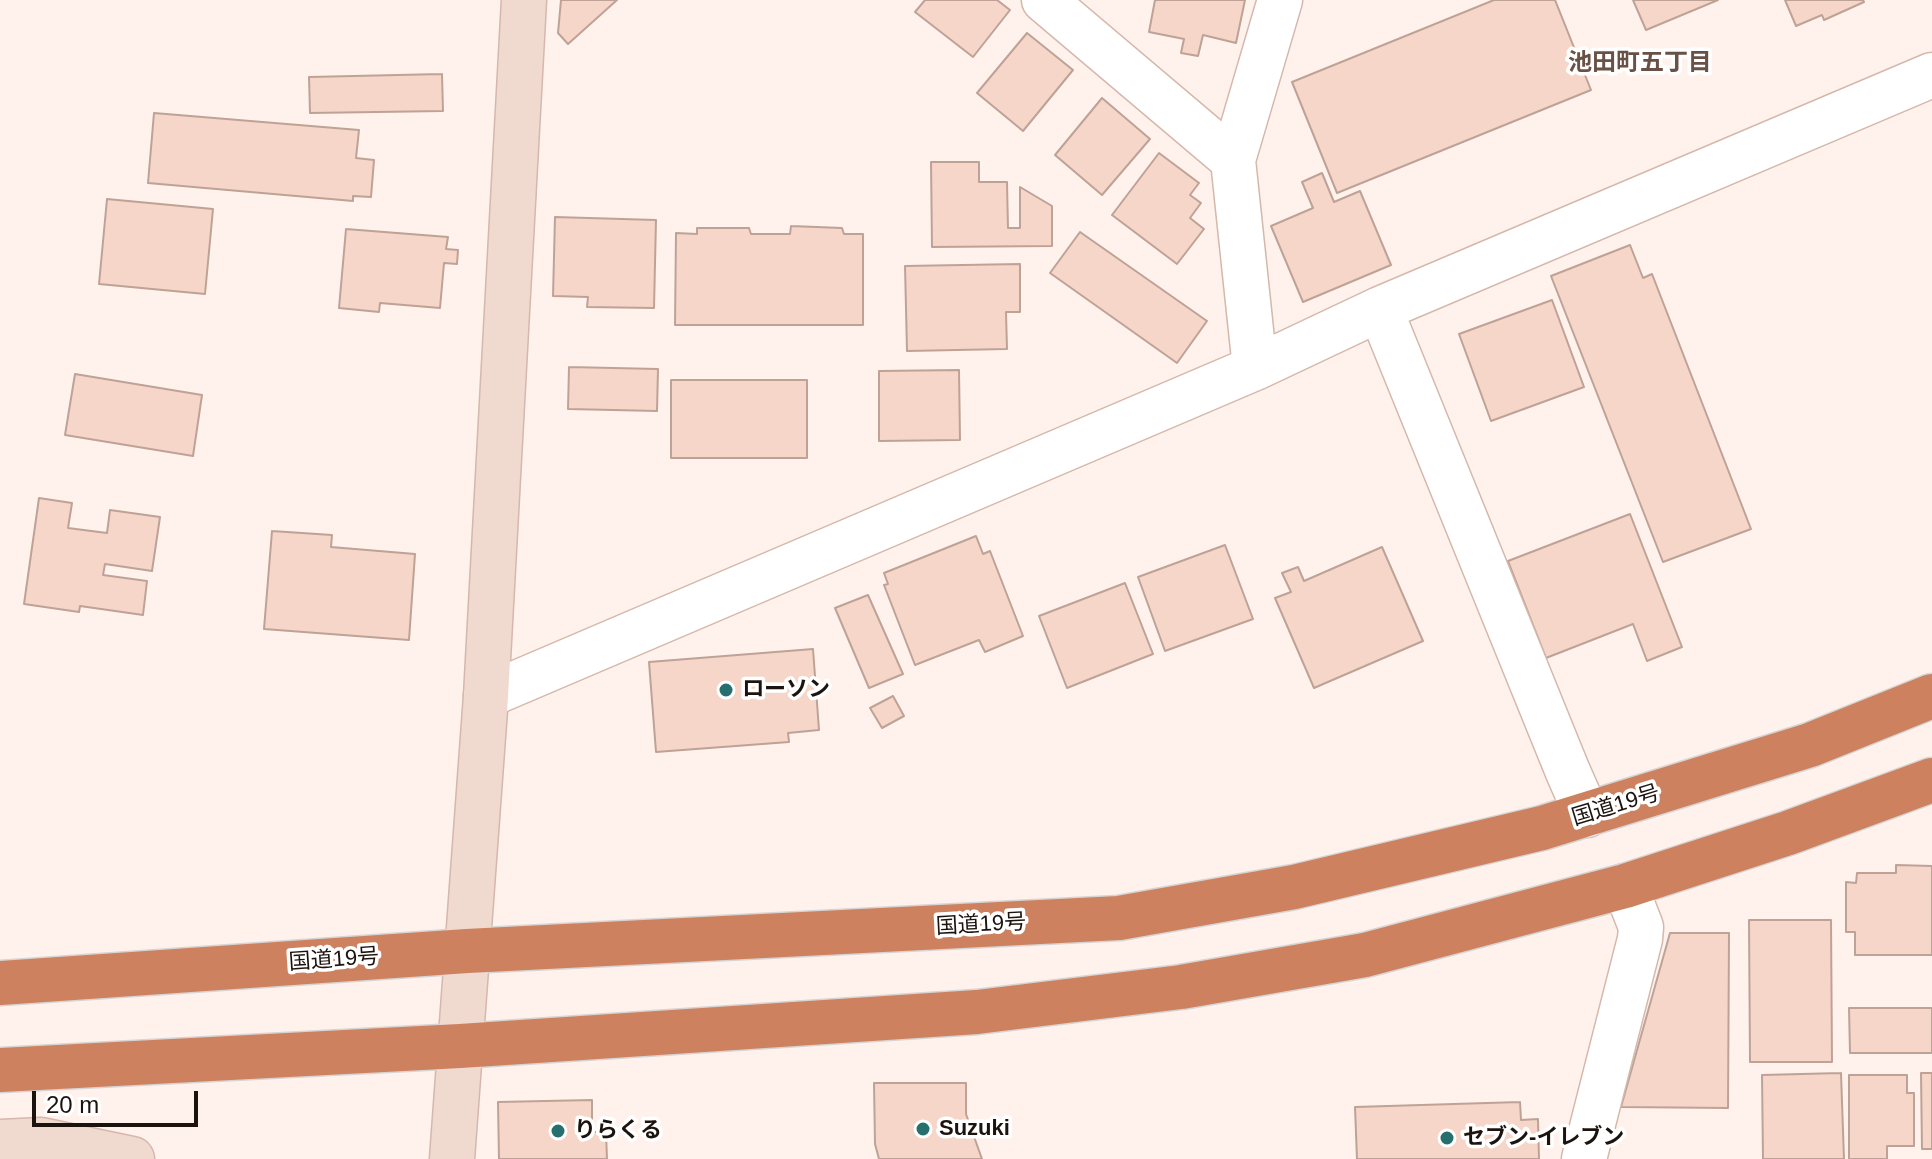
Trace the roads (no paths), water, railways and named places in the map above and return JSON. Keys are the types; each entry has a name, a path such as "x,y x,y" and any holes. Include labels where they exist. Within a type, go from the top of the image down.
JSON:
{"highway":[{"name":"国道19号","path":"0,983 467,951 1119,918 1294,887 1587,815 1810,745 1932,696"},
{"path":"0,1070 460,1046 977,1012 1181,987 1365,955 1625,886 1788,833 1932,780"}],"street":[{"path":"452,1159 486,696 524,0"},
{"path":"1044,0 1233,160"},
{"path":"1255,368 1233,160 1280,0"},
{"path":"486,696 1255,368 1380,309 1932,75"},
{"path":"1380,309 1587,815"},
{"path":"1584,1159 1640,939 1641,927 1625,886"},
{"path":"0,1142 41,1140 132,1159"}],"place":[{"name":"ローソン","path":"726,690"},
{"name":"Suzuki","path":"923,1129"},
{"name":"りらくる","path":"558,1131"},
{"name":"セブン-イレブン","path":"1447,1138"}],"district":[{"name":"池田町五丁目","path":"1640,63"}]}
